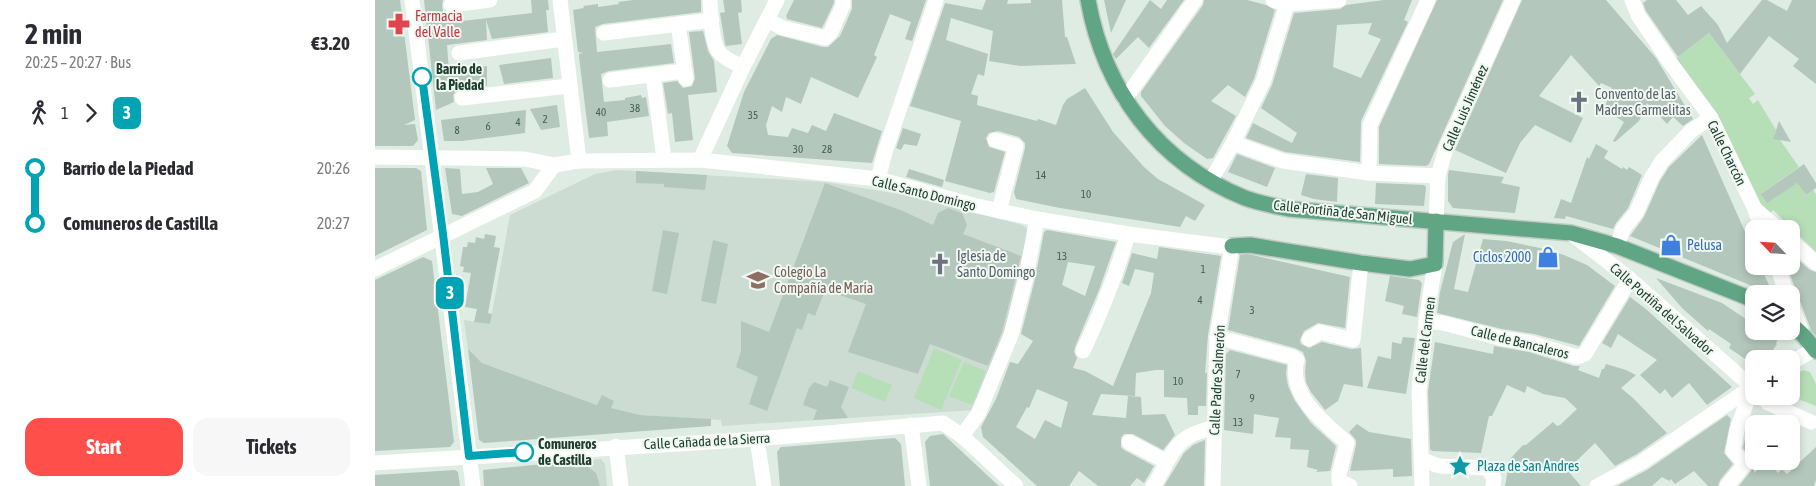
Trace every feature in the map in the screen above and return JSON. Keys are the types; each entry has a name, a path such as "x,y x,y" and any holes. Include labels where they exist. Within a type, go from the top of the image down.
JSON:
{"main road":[{"name":"Calle Portiña de San Miguel","path":"1088,0 1099,47 1125,99 1159,143 1184,164 1245,198 1289,209 1436,221"},
{"name":"Calle Portiña del Salvador","path":"1436,221 1571,233 1617,246 1745,296"},
{"name":"Calle del Carmen","path":"1435,264 1436,221"},
{"path":"1232,246 1250,245 1361,263 1410,268 1435,264"},
{"path":"1800,332 1816,349"}],"street":[{"path":"412,0 431,157 443,234 473,486"},
{"path":"451,5 490,0"},
{"path":"559,0 579,161"},
{"path":"709,0 715,45 719,52 743,67"},
{"path":"700,160 743,67 777,0"},
{"path":"767,20 783,28 825,38 831,32 843,5 843,0"},
{"path":"879,179 885,152 936,0"},
{"path":"1125,99 1195,0"},
{"path":"1211,180 1233,143 1263,82 1280,2 1339,0"},
{"path":"1369,173 1370,125 1428,0"},
{"name":"Calle Luis Jiménez","path":"1436,221 1438,176 1446,148 1513,0"},
{"name":"Calle Charcón","path":"1632,0 1638,15 1711,118 1759,220"},
{"path":"604,33 712,20"},
{"path":"610,80 653,75 685,76 678,24"},
{"path":"459,53 564,39"},
{"path":"653,75 665,159"},
{"path":"463,98 569,86"},
{"path":"1617,246 1623,229 1636,213 1652,177 1662,161 1692,130 1711,118"},
{"path":"995,140 1016,146 999,211"},
{"path":"1233,143 1283,161 1369,173 1438,176"},
{"path":"375,157 525,159 554,165 535,191 443,234 375,269"},
{"name":"Calle Santo Domingo","path":"554,165 579,161 700,160 879,179 999,211 1128,234 1232,246"},
{"name":"Calle Charcón","path":"1754,207 1768,220"},
{"path":"962,436 979,414 1011,336 1026,276 1037,218"},
{"name":"Calle Portiña del Salvador","path":"1571,233 1630,278 1745,380"},
{"path":"1083,352 1102,311 1128,234"},
{"name":"Calle Padre Salmerón","path":"1213,486 1217,337 1232,246"},
{"path":"1800,249 1816,264"},
{"path":"1309,339 1320,332 1353,340 1361,263"},
{"name":"Calle del Carmen","path":"1423,460 1420,445 1419,391 1426,321 1435,264"},
{"name":"Calle de Bancaleros","path":"1426,321 1443,323 1500,338 1531,342 1577,357 1585,354 1630,278"},
{"path":"1800,327 1803,335"},
{"path":"1217,337 1293,357 1297,360 1294,369 1295,381 1311,410 1347,443 1339,481 1350,486"},
{"path":"1800,358 1816,349"},
{"path":"1597,486 1642,462 1745,395"},
{"path":"1727,486 1745,464 1733,451 1737,430 1748,405"},
{"name":"Calle Portiña del Salvador","path":"1773,405 1811,422"},
{"name":"Calle Cañada de la Sierra","path":"375,463 617,446 757,439 943,423 962,436 1016,486"},
{"path":"911,425 919,486"},
{"path":"1153,486 1179,443 1190,436 1214,427"},
{"path":"757,439 764,486"},
{"path":"1129,442 1167,462"},
{"path":"617,446 621,486"},
{"path":"1422,486 1423,460 1439,466 1487,468 1494,478 1493,486"}],"shaded area":[{"name":"Colegio La Compañía de María","path":"617,170 825,182 923,198 1023,225 1028,231 1006,326 975,410 722,426 721,420 640,415 600,406 482,363 468,350 464,320 490,324 510,215 595,174"},
{"path":"601,459 605,464 607,486 545,486 543,464"}],"green space":[{"path":"1709,33 1755,94 1749,98 1753,104 1758,100 1776,130 1775,138 1780,140 1799,167 1761,194 1797,183 1806,195 1813,190 1816,194 1816,252 1800,236 1800,220 1783,220 1773,210 1769,214 1758,205 1674,60"},
{"path":"934,348 962,360 941,410 914,398"},
{"path":"964,362 986,371 972,405 949,396"},
{"path":"1803,370 1810,372 1816,384 1816,406 1800,400 1800,372"},
{"path":"858,371 892,385 885,402 851,388"}],"building":[{"path":"375,0 400,0 415,120 404,125 415,124 418,140 413,146 375,146"},
{"path":"424,0 443,0 442,6 445,23 532,13 531,0 548,0 549,10 546,10 548,32 492,39 486,20 487,40 447,45 449,71 487,66 487,86 457,90 453,95 454,102 436,110"},
{"path":"633,0 701,0 701,12 603,24 595,27 597,52 671,44 674,63 609,71 601,74 604,102 625,100 625,98 641,95 642,98 646,97 649,116 607,122 608,136 589,138 579,57 579,54 583,53 578,52 573,10 584,8 583,6 598,4 598,7"},
{"path":"723,0 741,0 742,12 738,13 742,44 726,46 725,44 720,13 725,12"},
{"path":"794,0 834,0 834,3 822,28 787,19 786,16"},
{"path":"852,0 926,0 912,41 905,39 911,22 890,14 874,55 877,57 858,98 811,77 801,104 786,97 782,112 772,106 766,125 768,135 788,137 792,128 808,133 812,125 826,131 834,113 882,131 872,163 732,153 727,146 744,92 771,39 777,35 828,47 840,36 852,9"},
{"path":"986,0 1008,0 1007,4 1031,3 1031,0 1062,0 1065,37 1067,37 1076,64 1020,66 989,61 993,31 951,18 946,40 988,54 984,76 978,74 971,94 978,96 977,105 1056,125 1067,99 1085,88 1113,132 1144,167 1158,179 1205,205 1195,221 1186,216 1180,227 1016,199 1014,192 1025,143 1019,137 998,131 989,133 986,138 989,147 1005,152 994,192 990,193 945,181 961,121 910,106 945,3 982,10"},
{"path":"1104,0 1126,0 1111,33"},
{"path":"1150,0 1161,9 1167,0 1184,0 1149,48 1138,37 1116,59 1113,54"},
{"path":"1204,0 1247,0 1266,5 1275,10 1254,79 1245,97 1228,85 1211,101 1236,116 1213,158 1207,159 1184,143 1165,126 1141,96 1141,92 1203,5"},
{"path":"1384,0 1412,0 1404,20 1408,22 1361,121 1360,162 1285,152 1246,138 1253,123 1292,143 1297,133 1261,108 1272,85 1294,13 1340,9 1346,5","holes":["1372,23 1368,34 1381,39 1361,78 1333,67 1337,25"]},
{"path":"1437,0 1503,0 1429,164 1426,166 1379,164 1379,127"},
{"path":"1522,0 1606,0 1656,58 1693,119 1683,126 1673,117 1667,124 1647,103 1639,121 1615,142 1613,141 1624,122 1604,109 1612,88 1601,83 1599,86 1571,55 1539,96 1583,118 1571,143 1535,125 1520,143 1506,173 1455,150"},
{"path":"1647,0 1676,0 1688,15 1701,6 1718,25 1727,43 1762,0 1767,0 1787,11 1792,0 1816,0 1816,84 1793,66 1799,59 1769,36 1740,74 1709,33 1678,57 1646,11 1643,3"},
{"path":"703,31 708,51 714,61 717,92 688,95 693,140 675,142 672,113 668,114 663,83 677,81 683,88 692,86 695,78 689,32"},
{"path":"551,58 553,78 504,84 499,65"},
{"path":"557,105 560,127 541,130 530,109"},
{"path":"526,110 525,133 462,141 444,141 441,120"},
{"path":"1779,121 1791,142 1773,139"},
{"path":"903,128 921,134 917,146 904,144 901,150 896,148"},
{"path":"1702,135 1745,232 1745,275 1764,275 1769,285 1750,285 1630,236 1644,217 1660,181 1669,167"},
{"path":"1596,144 1608,151 1604,158 1622,169 1623,167 1627,170 1629,167 1642,175 1628,208 1613,229 1566,216 1565,219 1554,218 1561,199 1571,203 1587,157 1589,159"},
{"path":"1237,154 1275,168 1267,187 1228,172"},
{"path":"1804,164 1816,183 1816,188 1806,195 1797,183 1767,203 1761,194"},
{"path":"375,168 416,168 421,171 427,230 375,256"},
{"path":"445,168 460,169 462,194 478,192 493,184 486,168 521,168 529,183 462,216 452,214"},
{"path":"909,169 944,180 942,187 906,177"},
{"path":"1449,170 1504,177 1501,183 1520,187 1515,213 1453,208 1448,201"},
{"path":"636,171 707,175 705,190 664,187 664,184 636,183"},
{"path":"1306,174 1338,178 1337,202 1301,195"},
{"path":"825,183 903,211 933,225 938,213 948,208 962,213 967,225 963,234 1021,256 1002,332 988,366 930,344 918,374 848,352 866,304 825,290 815,316 808,313 802,330 797,328 767,411 749,404 758,377 736,367 741,351 741,321 769,332"},
{"path":"1376,183 1424,185 1426,187 1424,206 1375,204"},
{"path":"663,230 679,233 667,294 652,291"},
{"path":"1047,230 1116,242 1099,290 1075,347 1074,352 1077,358 1073,368 1085,371 1113,386 1151,293 1154,273 1135,269 1129,286 1122,283 1132,253 1157,259 1159,247 1221,256 1208,335 1205,374 1207,372 1206,406 1198,406 1198,415 1188,415 1187,398 1164,397 1164,370 1156,370 1136,373 1135,396 1101,394 1092,415 1126,418 1128,396 1141,397 1142,415 1165,414 1175,435 1163,450 1133,434 1124,434 1121,438 1121,447 1124,450 1154,466 1144,483 1137,478 1130,486 1098,486 1079,471 1069,486 1037,486 983,437 981,427 996,399 1010,362 1018,364 1033,341 1021,334 1035,279 1044,232","holes":["1068,262 1095,266 1085,296 1062,285","1037,389 1068,402 1061,428 1045,420 1035,439 1016,427 1027,407 1029,408"]},
{"path":"485,234 496,236 494,247 500,248 488,313 492,314 490,324 474,322 477,309 465,307 471,273 463,272 464,267 460,266 463,247 467,247 468,242 475,243 476,237 484,239"},
{"path":"1465,234 1454,289 1468,292 1483,239 1506,241 1564,255 1587,265 1615,286 1579,346 1534,334 1502,329 1437,313 1440,292 1453,242"},
{"path":"713,240 728,244 716,304 701,301"},
{"path":"1248,254 1350,277 1345,328 1318,323 1304,331 1300,340 1301,344 1309,348 1322,342 1351,349 1361,348 1363,387 1344,384 1338,401 1325,410 1306,382 1306,361 1303,352 1295,348 1228,330 1240,255"},
{"path":"423,257 432,261 454,442 450,447 375,451 375,280"},
{"path":"1800,261 1810,270 1816,272 1816,336 1811,330 1800,301 1800,285 1794,285 1790,275 1800,275"},
{"path":"1390,276 1419,280 1422,283 1417,317 1402,314 1404,306 1385,301"},
{"path":"1656,278 1722,303 1745,318 1745,340 1778,340 1777,344 1773,350 1745,350 1745,359 1729,348 1731,344 1709,329 1708,331 1682,308"},
{"path":"1630,297 1732,387 1707,405 1689,383 1672,398 1665,389 1660,394 1640,375 1657,360 1618,334 1611,348 1602,343"},
{"path":"1403,337 1415,338 1406,394 1367,388 1378,356 1391,359 1392,342 1401,344"},
{"path":"1435,342 1493,354 1494,346 1529,352 1574,366 1580,366 1578,370 1599,378 1606,364 1626,370 1636,375 1621,388 1667,433 1637,454 1615,466 1595,443 1567,470 1581,486 1505,486 1510,459 1523,445 1526,445 1553,422 1557,426 1560,425 1577,409 1565,398 1543,394 1527,386 1525,393 1507,385 1492,416 1489,416 1481,453 1432,451 1430,449 1428,391"},
{"path":"468,349 482,363 597,405 602,395 614,401 611,408 640,415 711,419 711,426 484,443 479,440"},
{"path":"1230,350 1287,365 1288,386 1295,401 1311,423 1336,446 1330,471 1316,472 1318,470 1307,467 1309,450 1290,449 1291,438 1275,437 1279,418 1254,414 1253,434 1224,430 1226,354"},
{"path":"830,380 849,387 841,407 848,418 813,420 817,410 803,405 809,388 814,382 827,387"},
{"path":"1727,415 1731,419 1724,453 1733,464 1720,480 1718,486 1708,486 1694,471 1675,484 1671,479 1669,481 1662,477 1652,486 1617,486 1647,470"},
{"path":"1357,424 1369,432 1411,439 1412,476 1393,477 1393,469 1350,471 1356,440 1349,432"},
{"path":"943,434 999,486 930,486 925,442 930,436"},
{"path":"895,438 901,444 905,486 780,486 777,452 781,447"},
{"path":"1205,440 1204,486 1164,486 1184,453 1193,445"},
{"path":"1816,447 1816,480 1814,486 1739,486 1752,470 1754,470 1754,473 1757,470 1775,470 1778,473 1783,470 1787,474 1791,470 1800,470 1800,462"},
{"path":"574,461 575,468 587,466 596,473 600,486 484,486 483,470"},
{"path":"455,470 458,472 460,486 375,486 375,475"}],"bus line":[{"name":"3","path":"422,77 431,157 443,234 469,456 524,452"}],"place":[{"name":"Farmacia del Valle","path":"399,24"},
{"name":"Barrio de la Piedad","path":"422,77"},
{"name":"Convento de las Madres Carmelitas","path":"1579,102"},
{"name":"Pelusa","path":"1671,245"},
{"name":"Ciclos 2000","path":"1548,257"},
{"name":"Iglesia de Santo Domingo","path":"940,264"},
{"name":"Colegio La Compañía de María","path":"758,280"},
{"name":"Comuneros de Castilla","path":"524,452"},
{"name":"Plaza de San Andres","path":"1460,466"}]}
